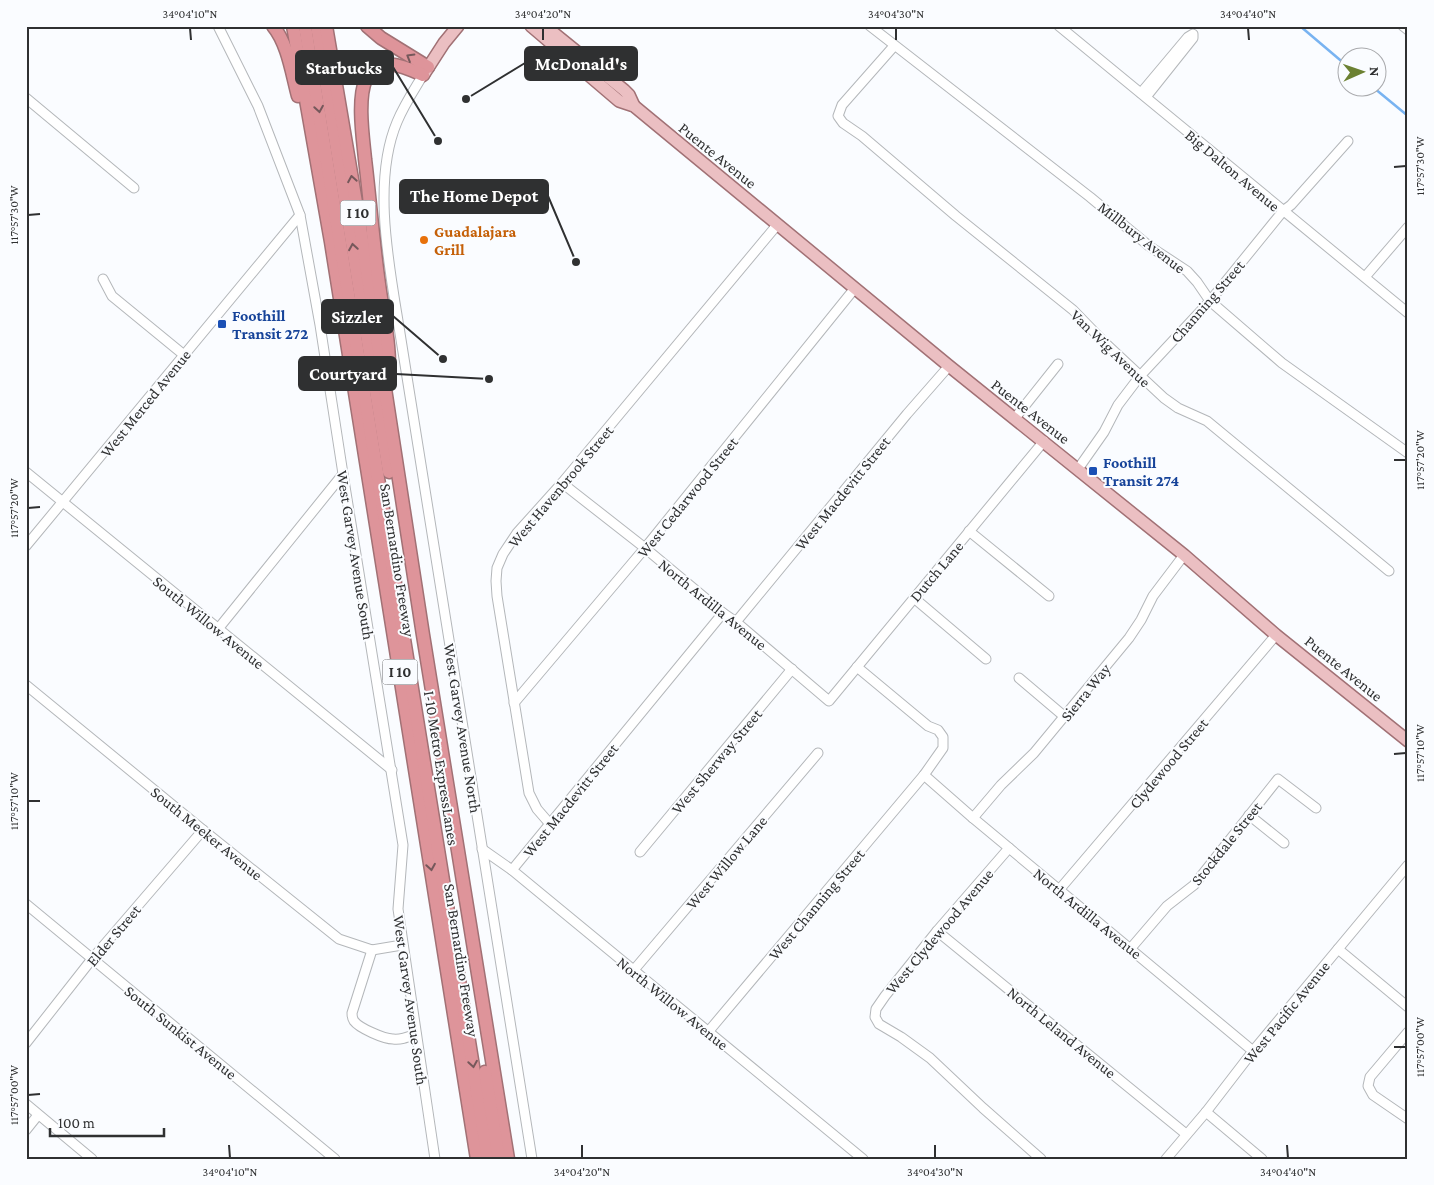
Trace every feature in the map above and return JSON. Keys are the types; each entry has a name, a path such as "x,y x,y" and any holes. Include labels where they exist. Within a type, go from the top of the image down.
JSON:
{"highway":[{"path":"273,26 277,31 292,72 323,196"},
{"name":"San Bernardino Freeway","path":"293,26 323,196 477,1159"},
{"name":"I-10 Metro ExpressLanes","path":"305,26 488,1159"},
{"name":"I-10 Metro ExpressLanes","path":"317,26 499,1159"},
{"name":"San Bernardino Freeway","path":"326,26 359,220 508,1159"},
{"path":"367,26 426,71"},
{"path":"387,400 390,362 378,282 361,120 363,90 366,78 383,65 392,64 426,71"}],"main road":[{"path":"426,71 444,43 458,26"},
{"name":"Puente Avenue","path":"531,26 619,101 634,106 949,366 1184,555 1276,635 1408,742"},
{"name":"Puente Avenue","path":"545,26 624,90 629,95 634,106"}],"street":[{"name":"West Garvey Avenue South","path":"218,26 258,106 300,215 320,325 342,474 403,845 398,909 435,1159"},
{"name":"Millbury Avenue","path":"870,26 1090,197 1149,246 1187,271 1210,301 1290,369 1408,453"},
{"name":"Big Dalton Avenue","path":"1060,26 1408,312"},
{"path":"1403,26 1408,30"},
{"path":"1193,34 1193,38 1144,95 1188,37 1193,34"},
{"name":"Van Wig Avenue","path":"894,46 842,104 838,116 843,122 1073,310 1140,376 1178,408 1206,421 1390,571"},
{"name":"West Garvey Avenue North","path":"426,71 396,122 387,155 384,182 385,220 394,297 532,1159"},
{"path":"26,98 134,188"},
{"name":"Channing Street","path":"1078,469 1104,432 1118,405 1140,376 1210,301 1283,211 1291,205 1348,141"},
{"name":"West Merced Avenue","path":"26,546 300,215"},
{"name":"West Havenbrook Street","path":"550,824 537,809 529,794 497,596 497,568 503,554 518,533 562,483 777,224"},
{"path":"1366,277 1408,227"},
{"path":"103,279 112,296 184,355"},
{"name":"West Cedarwood Street","path":"514,703 645,548 855,288"},
{"path":"1015,418 1058,364"},
{"name":"West Macdevitt Street","path":"736,622 901,421 949,366"},
{"name":"Dutch Lane","path":"829,700 1044,441"},
{"name":"South Willow Avenue","path":"26,472 392,770"},
{"path":"218,629 342,474"},
{"name":"North Ardilla Avenue","path":"562,483 645,548 829,700"},
{"path":"970,531 1049,596"},
{"name":"Sierra Way","path":"973,818 1001,785 1034,753 1129,638 1153,596 1184,555"},
{"path":"914,598 986,659"},
{"name":"West Macdevitt Street","path":"512,870 723,614"},
{"name":"Clydewood Street","path":"1059,890 1276,635"},
{"path":"857,667 928,726 938,730 943,737 943,748 924,775"},
{"name":"West Sherway Street","path":"640,852 792,670"},
{"path":"1019,678 1065,717"},
{"name":"South Meeker Avenue","path":"26,685 339,939 372,950 402,946"},
{"name":"West Willow Lane","path":"633,971 818,753"},
{"name":"North Ardilla Avenue","path":"924,775 1253,1051"},
{"name":"West Channing Street","path":"708,1032 924,775"},
{"name":"Stockdale Street","path":"1131,948 1167,906 1194,885 1278,779 1316,808"},
{"path":"1250,815 1284,843"},
{"name":"Elder Street","path":"26,1044 92,959 203,830"},
{"name":"North Willow Avenue","path":"482,848 512,870 863,1159"},
{"name":"West Clydewood Avenue","path":"1009,848 937,930 884,996 876,1009 875,1017 879,1024 930,1058 1041,1159"},
{"name":"West Pacific Avenue","path":"1166,1159 1408,865"},
{"name":"South Sunkist Avenue","path":"26,904 336,1159"},
{"name":"North Leland Avenue","path":"937,930 1186,1134"},
{"path":"1338,949 1408,1007"},
{"path":"372,950 352,1013 352,1019 381,1036 391,1039 404,1039 416,1034"},
{"path":"1408,1032 1370,1077 1368,1086 1373,1095 1408,1119"},
{"path":"26,1104 92,1159"},
{"path":"1206,1112 1262,1159"},
{"path":"26,1130 38,1115"}],"waterway":[{"path":"1300,26 1336,57"},
{"path":"1386,98 1408,116"}],"place":[{"name":"McDonald's","path":"466,99"},
{"name":"Starbucks","path":"438,141"},
{"name":"Guadalajara Grill","path":"424,240"},
{"name":"The Home Depot","path":"576,262"},
{"name":"Foothill Transit 272","path":"222,324"},
{"name":"Sizzler","path":"443,359"},
{"name":"Courtyard","path":"489,379"},
{"name":"Foothill Transit 274","path":"1093,471"}]}
